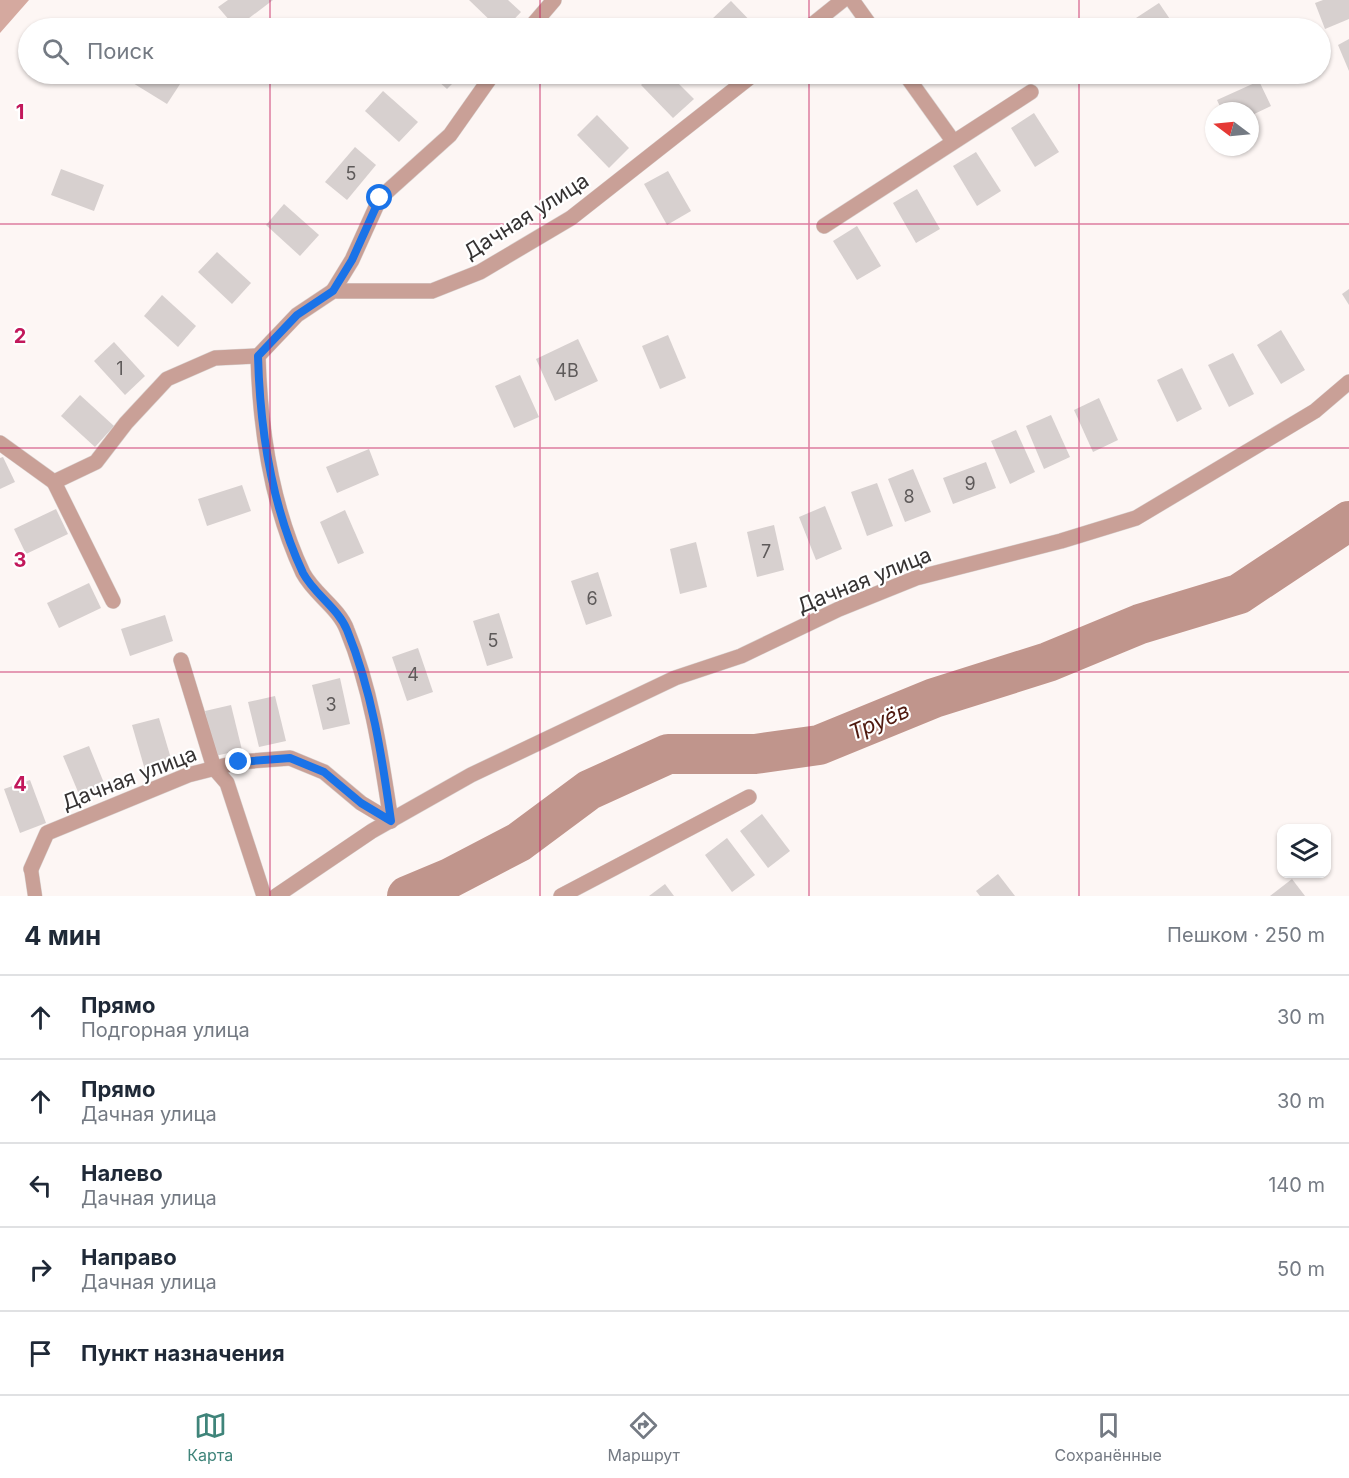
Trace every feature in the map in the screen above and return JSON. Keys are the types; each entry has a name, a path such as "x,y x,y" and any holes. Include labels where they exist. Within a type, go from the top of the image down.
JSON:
{"street":[{"path":"539,18 554,0"},
{"path":"820,18 843,0"},
{"path":"852,0 865,18"},
{"path":"54,482 96,462 126,423 167,379 214,358 258,356 297,315 333,291 352,260 380,198 450,135 486,84"},
{"name":"Дачная улица","path":"333,291 432,291 480,272 571,218 741,84"},
{"path":"912,84 953,141"},
{"path":"824,226 1031,92"},
{"path":"258,356 260,411 276,501 304,574 346,627 366,685 380,744 391,821 276,896"},
{"name":"Дачная улица","path":"31,869 47,833 188,775 239,762 290,758 324,772 361,803 391,821 471,775 675,678 741,656 839,609 916,578 1061,541 1136,518 1315,411 1349,382"},
{"path":"0,442 54,482 113,601"},
{"path":"181,660 214,768 227,783 264,896"},
{"path":"561,896 749,797"}],"lane":[{"path":"31,869 35,896"}],"shaded area":[{"path":"0,0 29,0 0,33"}],"building":[{"path":"228,0 273,0 249,18 227,18 218,7"},
{"path":"469,0 508,0 521,12 515,18 488,18"},
{"path":"1323,0 1349,0 1349,19 1331,26 1331,18 1321,18 1315,3"},
{"path":"731,1 747,18 713,18"},
{"path":"1159,3 1169,18 1136,18"},
{"path":"1349,39 1349,71 1338,45"},
{"path":"134,84 180,84 167,104"},
{"path":"441,84 452,84 447,89"},
{"path":"679,84 694,99 673,118 641,85"},
{"path":"1252,84 1260,84 1271,106 1259,112 1259,102 1218,102 1217,100"},
{"path":"383,91 418,122 399,142 365,111"},
{"path":"1034,113 1059,152 1035,167 1011,128"},
{"path":"597,115 629,148 609,168 577,135"},
{"path":"355,147 376,165 347,200 325,182"},
{"path":"976,152 1001,191 977,206 953,166"},
{"path":"61,169 104,185 94,211 51,195"},
{"path":"668,171 691,211 667,225 644,184"},
{"path":"917,189 940,229 916,243 893,203"},
{"path":"284,204 319,235 300,256 266,225"},
{"path":"857,226 881,266 857,280 833,241"},
{"path":"217,252 251,283 232,304 198,272"},
{"path":"1349,289 1349,305 1342,294"},
{"path":"162,295 196,326 178,347 144,316"},
{"path":"1281,330 1305,370 1281,384 1257,345"},
{"path":"668,335 686,378 660,389 642,346"},
{"path":"578,339 598,381 555,401 536,359"},
{"path":"114,342 145,376 125,395 94,361"},
{"path":"1233,353 1254,394 1229,407 1208,365"},
{"path":"1182,368 1202,409 1177,422 1157,380"},
{"path":"520,375 539,417 514,428 495,386"},
{"path":"80,395 114,426 95,447 61,416"},
{"path":"1099,398 1118,440 1093,452 1074,410"},
{"path":"1051,415 1070,457 1044,469 1026,426"},
{"path":"1016,430 1035,472 1010,484 991,441"},
{"path":"369,449 379,475 337,493 326,467"},
{"path":"3,457 15,482 0,489 0,458"},
{"path":"986,462 996,488 953,504 943,478"},
{"path":"913,469 931,512 905,522 888,479"},
{"path":"877,483 893,526 867,536 851,492"},
{"path":"242,485 251,511 207,526 198,499"},
{"path":"825,506 842,549 816,560 799,517"},
{"path":"56,509 68,534 26,554 14,529"},
{"path":"345,510 364,553 338,564 320,522"},
{"path":"774,525 784,570 757,577 747,532"},
{"path":"696,542 707,587 680,594 670,549"},
{"path":"598,572 612,616 586,625 571,581"},
{"path":"89,583 101,608 59,628 47,603"},
{"path":"499,613 513,658 487,666 473,621"},
{"path":"165,615 173,641 130,656 121,629"},
{"path":"418,648 433,692 407,701 392,657"},
{"path":"340,678 350,724 323,730 312,685"},
{"path":"275,696 286,741 259,747 248,702"},
{"path":"231,705 242,750 215,756 205,711"},
{"path":"159,718 172,762 145,770 132,725"},
{"path":"89,746 106,788 81,799 63,756"},
{"path":"30,780 46,823 20,833 4,789"},
{"path":"762,814 790,851 768,868 740,831"},
{"path":"727,838 755,875 732,892 705,855"},
{"path":"998,874 1015,896 980,896 976,891"},
{"path":"1292,879 1305,896 1270,896"},
{"path":"665,884 674,896 649,896"}],"waterway":[{"name":"Труёв","path":"407,896 450,878 519,842 589,790 668,754 755,754 819,745 934,698 1048,662 1140,624 1239,594 1349,521"}],"route":[{"path":"239,762 290,758 324,772 361,803 391,821 380,744 366,685 346,627 304,574 276,501 260,411 258,356 297,315 333,291 352,260 380,198"}]}
